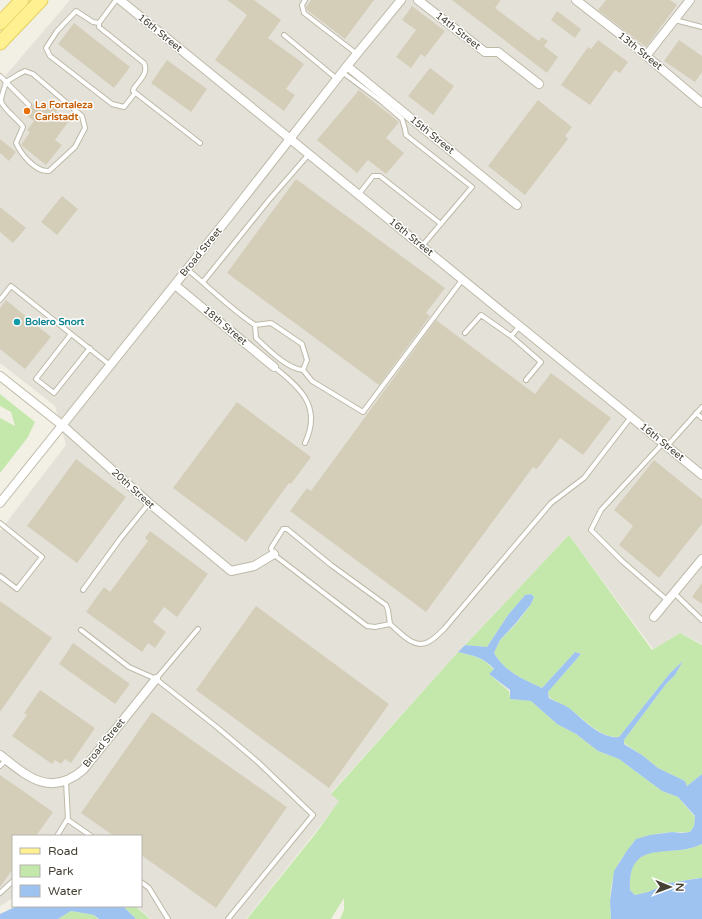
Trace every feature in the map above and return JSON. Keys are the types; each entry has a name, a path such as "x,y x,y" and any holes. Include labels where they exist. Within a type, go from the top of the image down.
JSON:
{"main road":[{"path":"0,23 5,13 22,0"},
{"path":"0,43 41,0"}],"street":[{"name":"16th Street","path":"120,0 702,475"},
{"name":"Broad Street","path":"0,503 291,139 342,72 401,0"},
{"name":"14th Street","path":"418,0 485,52 498,52 539,84"},
{"name":"13th Street","path":"576,0 702,103"},
{"path":"646,56 690,0"},
{"name":"15th Street","path":"342,72 517,205"},
{"name":"18th Street","path":"175,285 274,367"},
{"name":"20th Street","path":"0,376 62,425 149,503 231,571 254,566 274,554"},
{"path":"654,617 702,559"},
{"name":"Broad Street","path":"3,757 29,777 37,781 58,783 76,776 83,770 156,678"}],"lane":[{"path":"99,23 116,0"},
{"path":"305,0 302,5 304,13 357,54"},
{"path":"99,23 93,22 76,11 57,32 46,48 50,56 112,104 124,107 135,93"},
{"path":"675,20 702,27"},
{"path":"99,23 100,27 146,67 146,72 133,91 200,143"},
{"path":"284,35 342,72 381,101 402,119 406,135 472,187 422,246"},
{"path":"25,71 33,74 82,116 84,128 75,147 49,171 38,168 22,154 16,143 23,127 1,101 6,82 25,71"},
{"path":"0,76 29,105"},
{"path":"203,282 269,200 309,154"},
{"path":"359,194 373,176 380,176 441,224"},
{"path":"187,270 203,282 240,315 255,325 272,323 302,344 307,360 302,370"},
{"path":"255,325 256,338 280,358 295,370 302,370 312,381 363,412 462,280"},
{"path":"0,300 11,286 110,365"},
{"path":"465,333 481,315 511,336 541,362 526,380"},
{"path":"511,336 520,326"},
{"path":"71,334 36,379 54,393 90,348"},
{"path":"274,367 290,379 308,401 312,416 312,423 306,443"},
{"path":"667,600 622,561 591,530 601,510 702,407"},
{"path":"696,413 702,418"},
{"path":"390,624 375,627 367,626 274,554 270,548 283,529 287,529 331,565 386,605 390,624 416,644 422,645 430,641 444,629 551,503 584,478 632,417"},
{"path":"83,590 120,539 149,503"},
{"path":"0,523 42,557 16,589 0,576"},
{"path":"674,593 702,620"},
{"path":"80,630 129,667 156,678 259,763 313,815 228,919"},
{"path":"156,678 198,630"},
{"path":"0,766 3,757"},
{"path":"66,781 68,820 89,835"},
{"path":"58,835 68,818"},
{"path":"0,893 12,882"},
{"path":"142,883 149,888 168,919"}],"shaded area":[{"path":"70,0 702,0 702,644 680,633 653,649 569,535 458,652 331,793 340,801 246,919 151,919 137,907 142,907 142,835 12,835 12,899 0,906 0,531 66,445 55,406 0,363 0,82"}],"green space":[{"path":"0,394 35,422 28,437 0,473 0,418 15,426 11,412 0,406"},
{"path":"569,535 652,650 680,633 702,645 702,774 687,786 685,781 658,768 624,743 624,740 666,684 675,675 683,661 670,673 619,737 604,734 598,731 573,711 550,698 548,692 581,654 575,652 542,688 521,678 498,660 494,653 500,640 516,624 531,604 534,597 531,594 525,595 508,615 487,647 465,645"},
{"path":"458,652 468,654 487,663 494,670 489,674 509,691 510,699 531,701 557,724 576,734 598,751 619,759 662,791 678,797 695,817 694,826 690,832 671,832 650,835 634,842 617,866 614,874 610,900 611,919 340,919 344,910 344,898 331,919 247,919 316,833 339,801 331,794"},
{"path":"702,844 702,878 669,883 648,892 635,895 630,890 631,873 636,862 643,855 653,852 690,848"},
{"path":"124,907 136,907 150,919 136,919"},
{"path":"71,911 94,915 98,919 58,919"}],"water":[{"path":"531,594 534,597 531,604 500,640 494,653 498,660 509,670 521,678 542,688 575,652 581,654 548,692 549,698 569,708 592,727 605,735 619,737 670,673 683,661 675,675 666,684 624,740 624,744 642,755 658,768 685,781 687,786 702,774 702,844 690,848 653,853 643,856 636,862 631,873 630,890 635,895 648,892 669,883 702,878 702,919 611,919 610,901 614,871 636,839 650,835 672,832 690,832 694,826 695,816 678,797 662,791 619,759 598,751 576,734 557,724 531,701 510,699 510,690 489,674 494,669 487,662 468,654 458,652 465,645 487,647 508,615 525,595"},
{"path":"15,907 124,907 136,919 99,919 94,915 71,911 58,919 0,919 0,914"}],"building":[{"path":"227,0 254,0 281,20 268,38 304,64 286,89 295,95 284,111 215,60 247,15"},
{"path":"311,0 374,0 345,39 307,10 306,7"},
{"path":"452,0 501,0 495,8 539,41 542,37 548,41 544,46 558,57 547,73"},
{"path":"606,0 670,0 677,5 646,47 598,10"},
{"path":"412,6 445,31 425,57 421,54 411,68 396,57 416,30 402,20"},
{"path":"557,11 581,29 575,38 551,20"},
{"path":"74,23 130,67 114,88 58,44"},
{"path":"598,40 628,62 620,73 615,70 590,105 561,85 588,47 591,49"},
{"path":"679,40 702,56 702,72 695,82 664,61"},
{"path":"167,60 207,89 191,112 151,83"},
{"path":"430,68 454,86 433,115 408,96"},
{"path":"359,90 399,122 386,138 404,153 386,174 368,160 357,173 317,140"},
{"path":"538,100 572,127 565,136 568,139 525,195 488,166"},
{"path":"50,101 59,108 56,112 69,121 55,140 62,145 46,165 21,145 30,132 27,130 34,121 25,114 34,103 43,110"},
{"path":"0,139 16,152 9,161 0,153"},
{"path":"296,179 445,288 426,313 430,316 379,385 227,273"},
{"path":"62,196 78,209 57,235 41,222"},
{"path":"0,207 26,228 13,243 0,232"},
{"name":"Bolero Snort","path":"6,300 51,337 25,369 0,349 0,308"},
{"path":"436,320 535,394 551,373 611,418 583,455 560,438 537,469 533,467 426,612 290,511 307,488 311,491"},
{"path":"237,402 311,457 291,484 289,483 246,542 173,488"},
{"path":"76,459 126,497 77,563 27,526"},
{"path":"654,460 702,499 702,524 659,578 619,545 633,526 614,510"},
{"path":"150,531 208,574 177,617 164,607 153,622 166,632 155,648 148,643 142,652 86,612 104,587 110,592 148,541 145,538"},
{"path":"702,583 702,604 692,597"},
{"path":"0,601 52,638 0,712"},
{"path":"256,606 389,704 329,788 196,690"},
{"path":"73,643 130,684 115,704 59,664"},
{"path":"40,690 95,728 71,763 65,759 61,764 55,760 52,764 12,736 27,715 24,713"},
{"path":"152,712 287,807 216,908 142,856 142,835 113,835 81,813"},
{"path":"0,775 53,812 37,835 12,835 12,870 0,887"}],"place":[{"name":"La Fortaleza Carlstadt","path":"27,111"},
{"name":"Bolero Snort","path":"17,322"}]}
